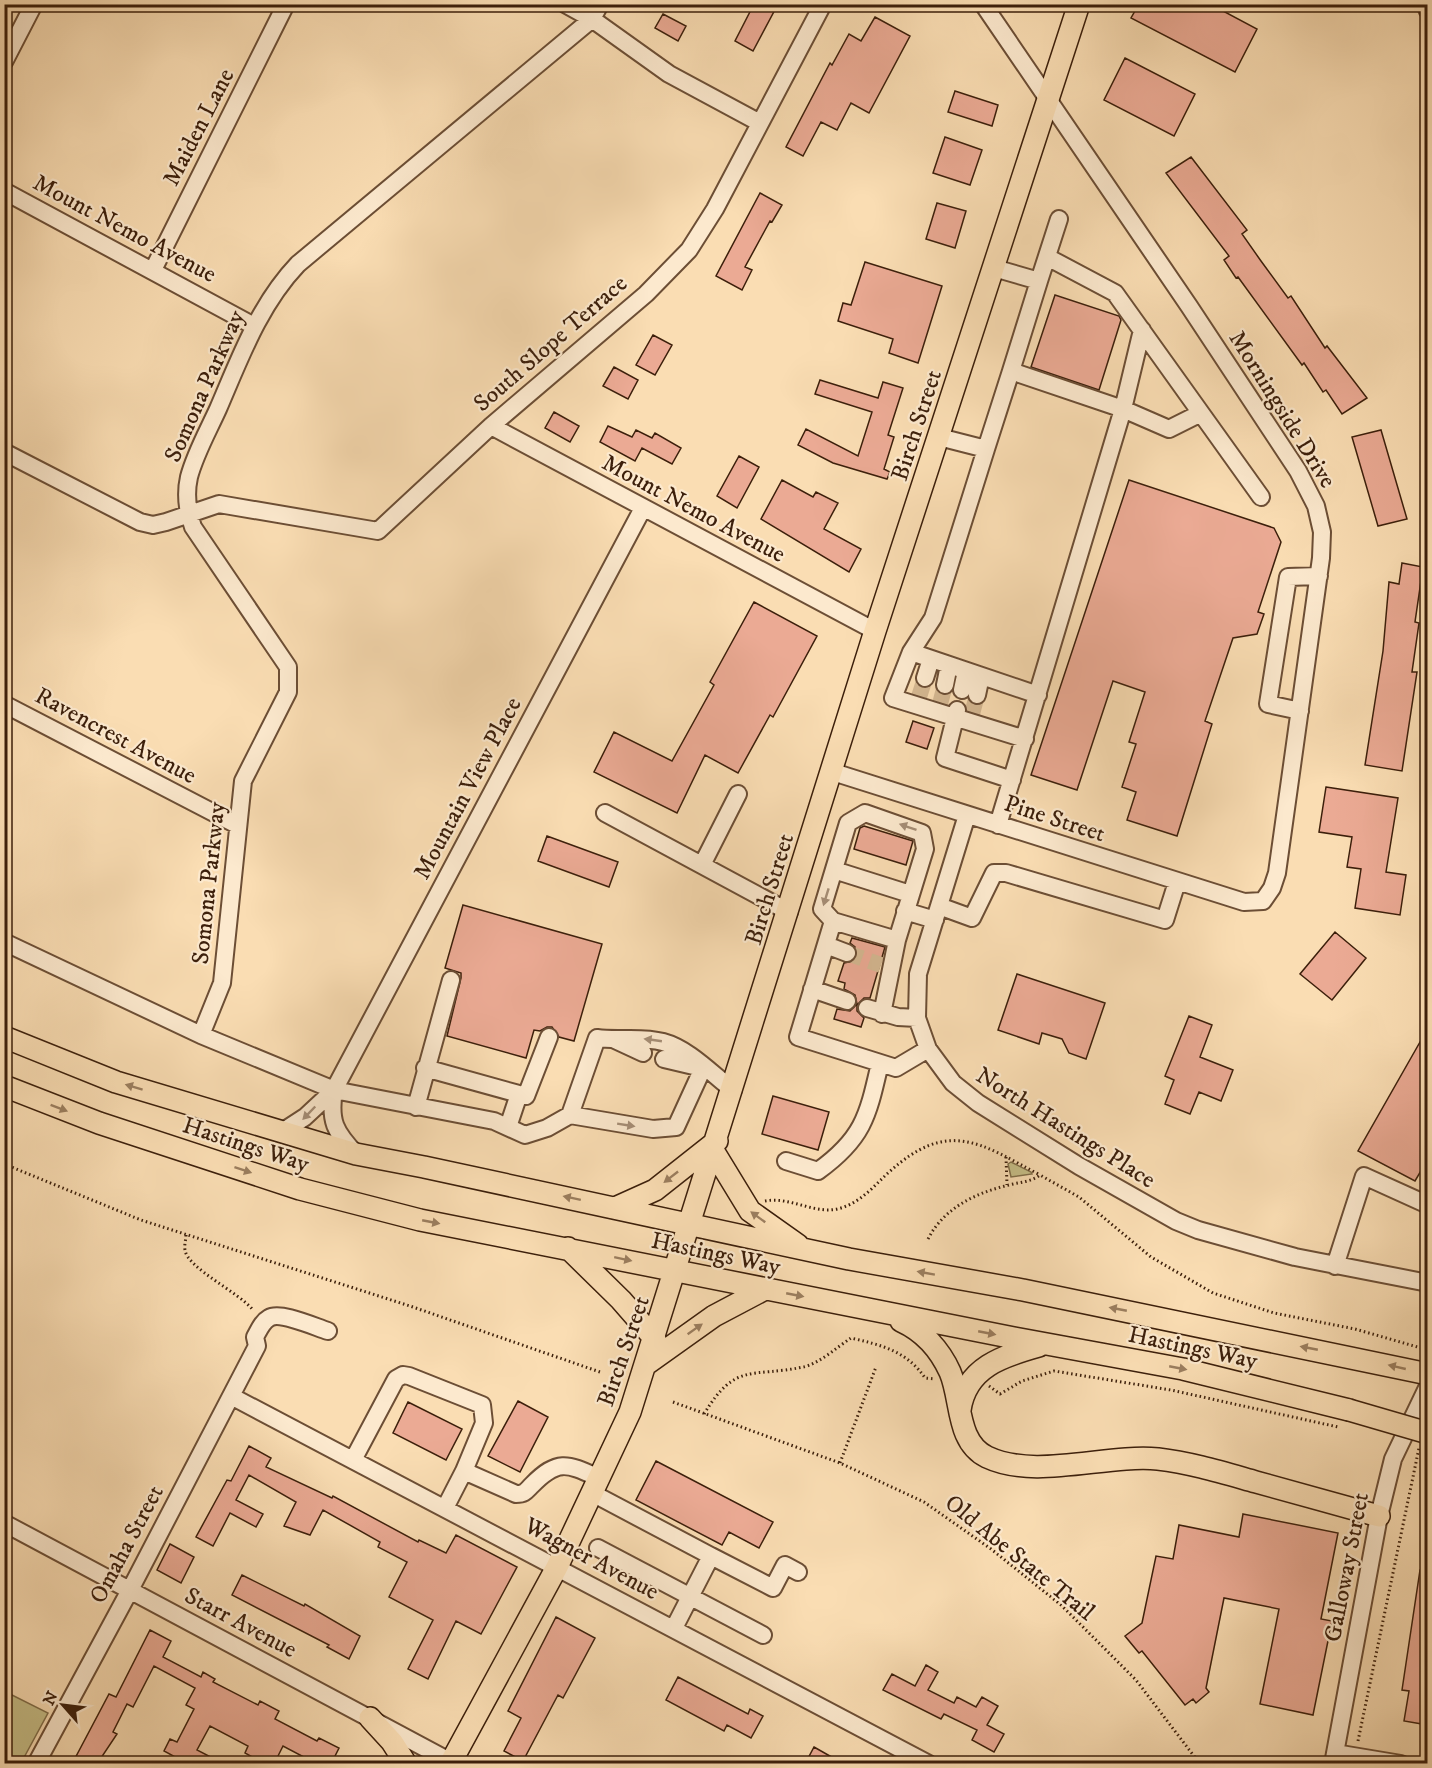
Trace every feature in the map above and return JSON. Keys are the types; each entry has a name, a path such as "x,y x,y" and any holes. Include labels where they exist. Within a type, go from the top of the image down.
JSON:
{"main road":[{"name":"Birch Street","path":"452,1763 557,1567 630,1412 648,1363 833,772 874,632 1079,4"},
{"name":"Hastings Way","path":"4,1037 116,1082 356,1154 806,1250 1023,1290 1428,1374"},
{"name":"Hastings Way","path":"4,1086 99,1123 300,1189 420,1220 1046,1344 1184,1369 1347,1419 1424,1437"},
{"path":"615,1208 655,1190 715,1146 750,1211 806,1250"},
{"path":"568,1248 621,1299 655,1339"},
{"path":"648,1363 714,1316 765,1289"},
{"path":"882,1312 924,1334 950,1373 967,1436 975,1448 986,1456 1015,1466 1118,1459 1158,1459 1204,1467 1379,1516"},
{"path":"960,1410 962,1395 976,1376 1002,1356 1046,1344"},
{"path":"370,1718 392,1742 406,1764"}],"street":[{"path":"4,62 34,4"},
{"name":"Maiden Lane","path":"153,270 286,4"},
{"path":"565,4 596,12 669,74 760,123"},
{"name":"South Slope Terrace","path":"188,512 219,504 378,531 490,426 646,294 688,250 715,209 823,4"},
{"name":"Morningside Drive","path":"983,4 1189,306 1298,471 1316,506 1322,532 1319,576 1277,873 1272,888 1263,901"},
{"path":"1425,4 1428,11"},
{"name":"Somona Parkway","path":"201,1035 222,983 243,781 288,692 288,667 201,542 188,512 187,495 195,462 254,326 272,295 297,264 596,12"},
{"name":"Mount Nemo Avenue","path":"4,191 254,326"},
{"path":"1025,739 917,701 893,698 911,652 933,618 1059,219"},
{"path":"1047,257 1114,292 1261,497"},
{"path":"994,268 1039,282"},
{"path":"998,825 1124,409 1142,330"},
{"path":"1011,371 1124,409 1169,429 1201,413"},
{"name":"Mount Nemo Avenue","path":"490,426 874,632"},
{"path":"939,436 986,449"},
{"path":"4,452 140,522 153,525 188,512"},
{"name":"Mountain View Place","path":"282,1132 306,1118 334,1090 643,508"},
{"path":"1300,711 1268,704 1288,577 1319,576"},
{"path":"911,652 1038,695"},
{"path":"925,678 931,659"},
{"path":"945,685 949,665"},
{"path":"969,693 974,673"},
{"name":"Ravencrest Avenue","path":"4,704 237,825"},
{"path":"964,716 945,758 1012,780"},
{"name":"Pine Street","path":"833,772 1177,882 1251,904 1263,901"},
{"path":"702,865 738,794"},
{"path":"605,813 789,912"},
{"path":"897,940 833,921 822,909 848,823 865,813 922,833 925,849 897,940 886,966 874,1011 917,1018"},
{"name":"North Hastings Place","path":"967,815 918,974 917,1018 928,1049 953,1083 978,1103 1148,1208 1198,1230 1335,1266 1428,1283"},
{"path":"834,870 910,894"},
{"path":"905,911 972,918 994,873 1006,873 1165,920 1177,882"},
{"path":"833,921 798,1037 896,1068 928,1049"},
{"path":"4,942 201,1035 334,1090 494,1121 525,1135 548,1128 570,1115 597,1038 615,1040 638,1038 664,1042 687,1054 733,1090"},
{"path":"826,945 847,952"},
{"path":"886,966 918,974"},
{"path":"416,1107 451,980"},
{"path":"812,989 847,1002"},
{"path":"425,1068 526,1096 549,1037"},
{"path":"615,1040 644,1053"},
{"path":"664,1059 703,1068"},
{"path":"786,1161 818,1171 846,1149 859,1134 868,1114 880,1063"},
{"path":"570,1115 653,1129 676,1127 703,1068"},
{"name":"Mountain View Place","path":"334,1090 333,1110 336,1133 356,1154"},
{"path":"508,1127 519,1094"},
{"path":"1335,1266 1364,1176 1428,1205"},
{"path":"262,1324 273,1316 283,1317 328,1331"},
{"name":"Omaha Street","path":"36,1764 257,1346 255,1337 262,1324"},
{"path":"353,1460 396,1380 403,1376 409,1376 482,1405 484,1423 464,1471 445,1508"},
{"name":"Galloway Street","path":"1334,1758 1379,1516 1394,1459 1428,1386"},
{"name":"Wagner Avenue","path":"231,1396 930,1764"},
{"path":"464,1471 516,1494 524,1494 556,1466 565,1464 711,1556 772,1588 785,1565 798,1572"},
{"name":"Starr Avenue","path":"4,1523 452,1763"},
{"path":"598,1548 763,1635"},
{"path":"674,1628 711,1556"},
{"path":"1334,1758 1355,1756 1401,1764"}],"path":[{"path":"759,1204 776,1200 822,1210 844,1208 869,1192 890,1171 918,1151 946,1140 978,1143 1079,1197 1151,1257 1213,1293 1274,1313 1355,1329 1428,1350"},
{"path":"1006,1157 1007,1185"},
{"path":"4,1164 141,1220 410,1306 600,1372"},
{"path":"928,1239 934,1228 953,1208 1007,1185 1034,1180 1040,1175"},
{"path":"186,1235 185,1250 193,1263 251,1307 262,1324"},
{"path":"704,1414 715,1396 729,1381 753,1373 806,1367 850,1338 892,1348 905,1356 930,1380 950,1373"},
{"path":"840,1463 876,1367"},
{"path":"976,1376 1000,1394 1030,1377 1053,1371 1171,1390 1310,1423 1347,1419"},
{"name":"Old Abe State Trail","path":"673,1402 840,1463 924,1502 991,1549 1061,1605 1136,1680 1200,1764"},
{"path":"1355,1756 1409,1487 1424,1437"}],"shaded area":[{"path":"1011,1162 1032,1174 1011,1177 1008,1164"},
{"path":"4,1691 48,1713 21,1763 5,1763"}],"building":[{"path":"754,4 778,4 753,51 735,41"},
{"path":"1139,4 1210,4 1257,29 1235,72 1131,18"},
{"path":"663,14 686,26 678,41 655,28"},
{"path":"875,17 910,36 869,113 851,103 837,130 821,122 803,156 786,147 830,63 832,65 849,34 861,41"},
{"path":"1125,58 1195,94 1174,136 1104,100"},
{"path":"955,91 998,105 992,126 948,112"},
{"path":"945,137 982,150 970,185 933,173"},
{"path":"1191,157 1247,230 1242,234 1288,298 1291,296 1325,348 1327,346 1367,398 1342,414 1326,390 1323,392 1304,363 1302,365 1238,277 1236,278 1224,260 1229,256 1166,173"},
{"path":"760,193 782,205 772,222 770,221 745,267 752,270 742,290 716,276"},
{"path":"937,203 966,211 955,248 926,239"},
{"path":"865,262 942,286 918,363 889,353 893,339 838,321 843,303 851,305"},
{"path":"1055,295 1119,316 1121,320 1099,390 1031,367"},
{"path":"653,335 672,345 655,375 636,365"},
{"path":"614,367 638,380 628,399 603,386"},
{"path":"820,380 878,398 883,382 903,388 888,435 894,437 884,469 890,472 887,479 833,463 798,445 806,429 858,456 872,412 815,394"},
{"path":"554,412 579,426 570,442 545,428"},
{"path":"608,426 632,437 636,430 652,438 655,433 681,448 672,464 642,448 635,461 600,442"},
{"path":"1381,430 1407,519 1378,526 1352,437"},
{"path":"739,456 759,467 737,508 717,496"},
{"path":"782,480 813,497 816,492 838,503 824,529 861,549 849,572 761,519"},
{"path":"1129,480 1274,528 1281,542 1258,612 1264,614 1257,634 1233,638 1205,721 1212,724 1177,836 1127,820 1136,792 1122,787 1136,744 1129,742 1145,692 1113,681 1077,790 1031,775"},
{"path":"1402,563 1423,567 1415,622 1419,623 1412,672 1417,672 1402,771 1365,765 1383,651 1389,582 1399,584"},
{"path":"754,602 817,636 773,717 770,715 738,773 705,755 677,813 594,772 614,732 672,761 714,685 710,682"},
{"path":"913,721 934,728 927,749 906,742"},
{"path":"1326,787 1398,798 1386,872 1406,875 1400,915 1355,908 1361,869 1347,867 1352,837 1319,832"},
{"path":"864,826 913,841 906,865 854,849 860,828"},
{"path":"547,836 618,862 609,887 538,861"},
{"path":"463,905 602,944 574,1041 559,1037 552,1027 540,1031 534,1030 526,1058 447,1036 461,973 445,968"},
{"path":"1335,932 1366,958 1332,1000 1300,974"},
{"path":"852,938 885,947 870,998 864,998 857,1005 857,1011 864,1018 861,1027 834,1019 837,1009 850,1011 857,1004 855,995 844,989 845,983 838,981 844,963 853,961 857,956 855,947 850,943"},
{"path":"1017,974 1105,1003 1086,1059 1069,1053 1062,1039 1042,1033 1039,1044 998,1030"},
{"path":"1189,1016 1212,1025 1200,1057 1233,1070 1221,1101 1199,1092 1190,1114 1165,1104 1174,1080 1165,1076"},
{"path":"1428,1028 1428,1159 1415,1181 1358,1151"},
{"path":"773,1096 829,1112 818,1150 762,1134"},
{"path":"518,1401 548,1417 520,1472 488,1456"},
{"path":"408,1402 462,1429 446,1460 393,1433"},
{"path":"249,1446 271,1458 266,1467 332,1498 333,1496 418,1542 419,1540 446,1553 456,1535 517,1567 481,1634 456,1621 428,1679 408,1669 433,1620 389,1597 407,1562 378,1547 380,1542 323,1510 310,1535 284,1526 296,1502 249,1475 236,1500 263,1514 256,1527 230,1513 213,1546 196,1537 227,1480 231,1481"},
{"path":"656,1461 773,1522 759,1548 729,1532 722,1545 636,1500"},
{"path":"1243,1514 1338,1533 1321,1619 1332,1621 1313,1715 1260,1704 1279,1609 1224,1598 1206,1688 1209,1692 1196,1703 1193,1699 1185,1705 1142,1651 1139,1653 1125,1636 1142,1623 1156,1556 1173,1559 1179,1525 1239,1537"},
{"path":"170,1544 194,1557 181,1583 157,1570"},
{"path":"1420,1570 1428,1571 1428,1725 1404,1721 1409,1691 1402,1690"},
{"path":"242,1575 304,1606 305,1604 360,1636 349,1659 327,1647 329,1645 232,1595"},
{"path":"556,1617 595,1638 563,1698 558,1695 523,1761 504,1751 521,1718 508,1711"},
{"path":"150,1630 171,1641 163,1657 201,1677 203,1672 215,1679 213,1682 258,1705 260,1701 279,1711 275,1719 317,1741 319,1738 339,1748 331,1764 317,1764 283,1746 274,1764 265,1764 245,1753 248,1746 210,1726 197,1750 224,1764 188,1764 164,1751 170,1739 177,1742 194,1709 186,1705 195,1688 154,1666 133,1707 127,1704 113,1732 117,1734 97,1764 72,1764 109,1694 116,1697"},
{"path":"926,1665 938,1672 928,1690 954,1703 957,1697 976,1707 982,1697 998,1706 987,1725 1004,1734 994,1752 972,1740 977,1730 944,1714 941,1719 883,1690 892,1674 915,1686"},
{"path":"678,1677 748,1714 750,1709 763,1716 751,1738 727,1725 724,1731 666,1700"},
{"path":"814,1747 844,1764 805,1764"}],"tunnel":[{"path":"919,697 925,678"},
{"path":"940,704 945,685"},
{"path":"972,714 977,695"},
{"path":"847,953 881,965"}]}
